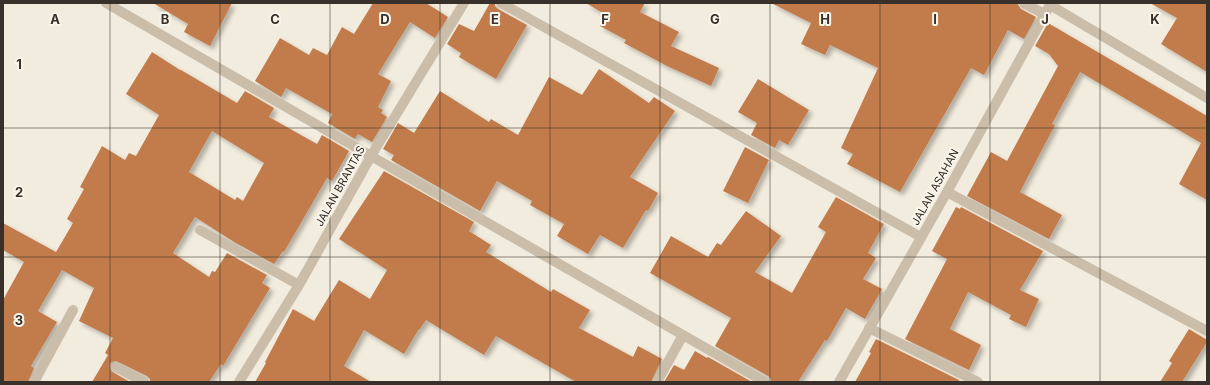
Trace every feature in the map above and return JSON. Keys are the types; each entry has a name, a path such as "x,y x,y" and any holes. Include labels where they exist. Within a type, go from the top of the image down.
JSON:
{"street":[{"path":"106,3 765,382"},
{"name":"JALAN BRANTAS","path":"239,382 299,285 370,156 464,3"},
{"path":"501,3 921,237"},
{"path":"1024,3 1044,14"},
{"path":"1050,4 1207,98"},
{"name":"JALAN ASAHAN","path":"839,382 1050,4"},
{"path":"946,192 1207,331"},
{"path":"200,230 299,285"},
{"path":"34,382 73,310"},
{"path":"869,328 978,382"},
{"path":"657,382 683,335"},
{"path":"116,367 144,382"}],"building":[{"path":"153,3 232,3 210,46 184,32 188,24"},
{"path":"373,3 426,3 448,17 435,38 410,22 378,74 391,81 378,107 383,110 381,113 387,117 372,142 358,134 355,139 328,123 332,114 286,88 281,97 255,81 280,38 309,55 313,48 327,55 342,27 354,34"},
{"path":"490,3 495,3 495,6 498,9 527,25 496,79 459,57 461,53 447,44 459,24 474,31"},
{"path":"586,3 645,3 640,12 679,32 671,46 719,68 711,86 667,66 624,43 626,40 600,26 606,15"},
{"path":"771,3 1017,3 1021,9 1036,17 1024,39 1008,30 984,75 971,68 900,192 847,164 853,154 841,148 878,68 830,45 825,55 801,44 811,23"},
{"path":"1150,3 1207,3 1207,72 1161,44 1177,18"},
{"path":"1048,23 1207,116 1207,200 1179,184 1201,143 1080,72 1052,124 1055,125 1020,192 1062,215 1049,239 967,196 991,152 1007,161 1058,66 1049,54 1035,46"},
{"path":"152,52 237,103 245,91 274,108 269,117 317,144 322,135 349,151 332,181 327,178 284,252 283,251 274,264 234,242 195,217 173,253 209,277 212,271 215,272 227,253 267,275 262,283 270,288 223,366 221,364 209,382 150,382 150,379 147,376 116,361 110,364 111,371 130,382 92,382 108,355 105,353 113,338 79,321 94,288 62,270 38,311 57,322 31,366 34,368 28,382 3,382 3,300 24,262 3,250 3,223 56,252 73,223 67,219 84,189 80,187 102,146 125,160 129,153 136,156 159,115 126,94","holes":["212,131 264,163 243,201 237,197 235,200 189,172"]},
{"path":"599,69 649,103 654,97 675,111 630,177 658,193 648,211 646,210 623,248 600,235 588,254 557,236 564,224 530,205 532,201 497,181 480,211 391,160 394,155 383,149 398,123 414,133 440,91 489,122 491,119 518,135 549,77 582,95"},
{"path":"758,79 809,110 788,145 779,140 775,148 751,135 757,123 738,112"},
{"path":"745,147 769,160 748,203 723,191"},
{"path":"384,171 474,222 469,231 491,245 486,252 551,292 553,289 590,310 579,328 633,357 638,346 662,359 651,382 576,382 496,336 484,355 426,320 404,354 364,330 344,366 371,382 255,382 293,309 314,321 339,280 370,299 387,270 339,239"},
{"path":"836,197 884,224 868,253 876,258 863,279 882,289 865,319 846,308 827,341 825,340 798,382 771,382 771,379 768,376 715,346 731,318 650,273 671,236 708,257 717,243 721,245 746,211 781,236 755,272 792,293 826,232 818,227"},
{"path":"956,207 960,209 961,207 1043,251 1020,290 1039,299 1026,327 1009,319 1011,315 968,292 950,329 981,345 969,370 905,339 947,259 932,251"},
{"path":"1189,329 1207,340 1207,342 1182,382 1160,382 1172,363 1169,361"},
{"path":"876,339 959,380 958,382 855,382 871,353 869,352"},
{"path":"695,351 752,382 664,382 674,365 684,370"}]}
